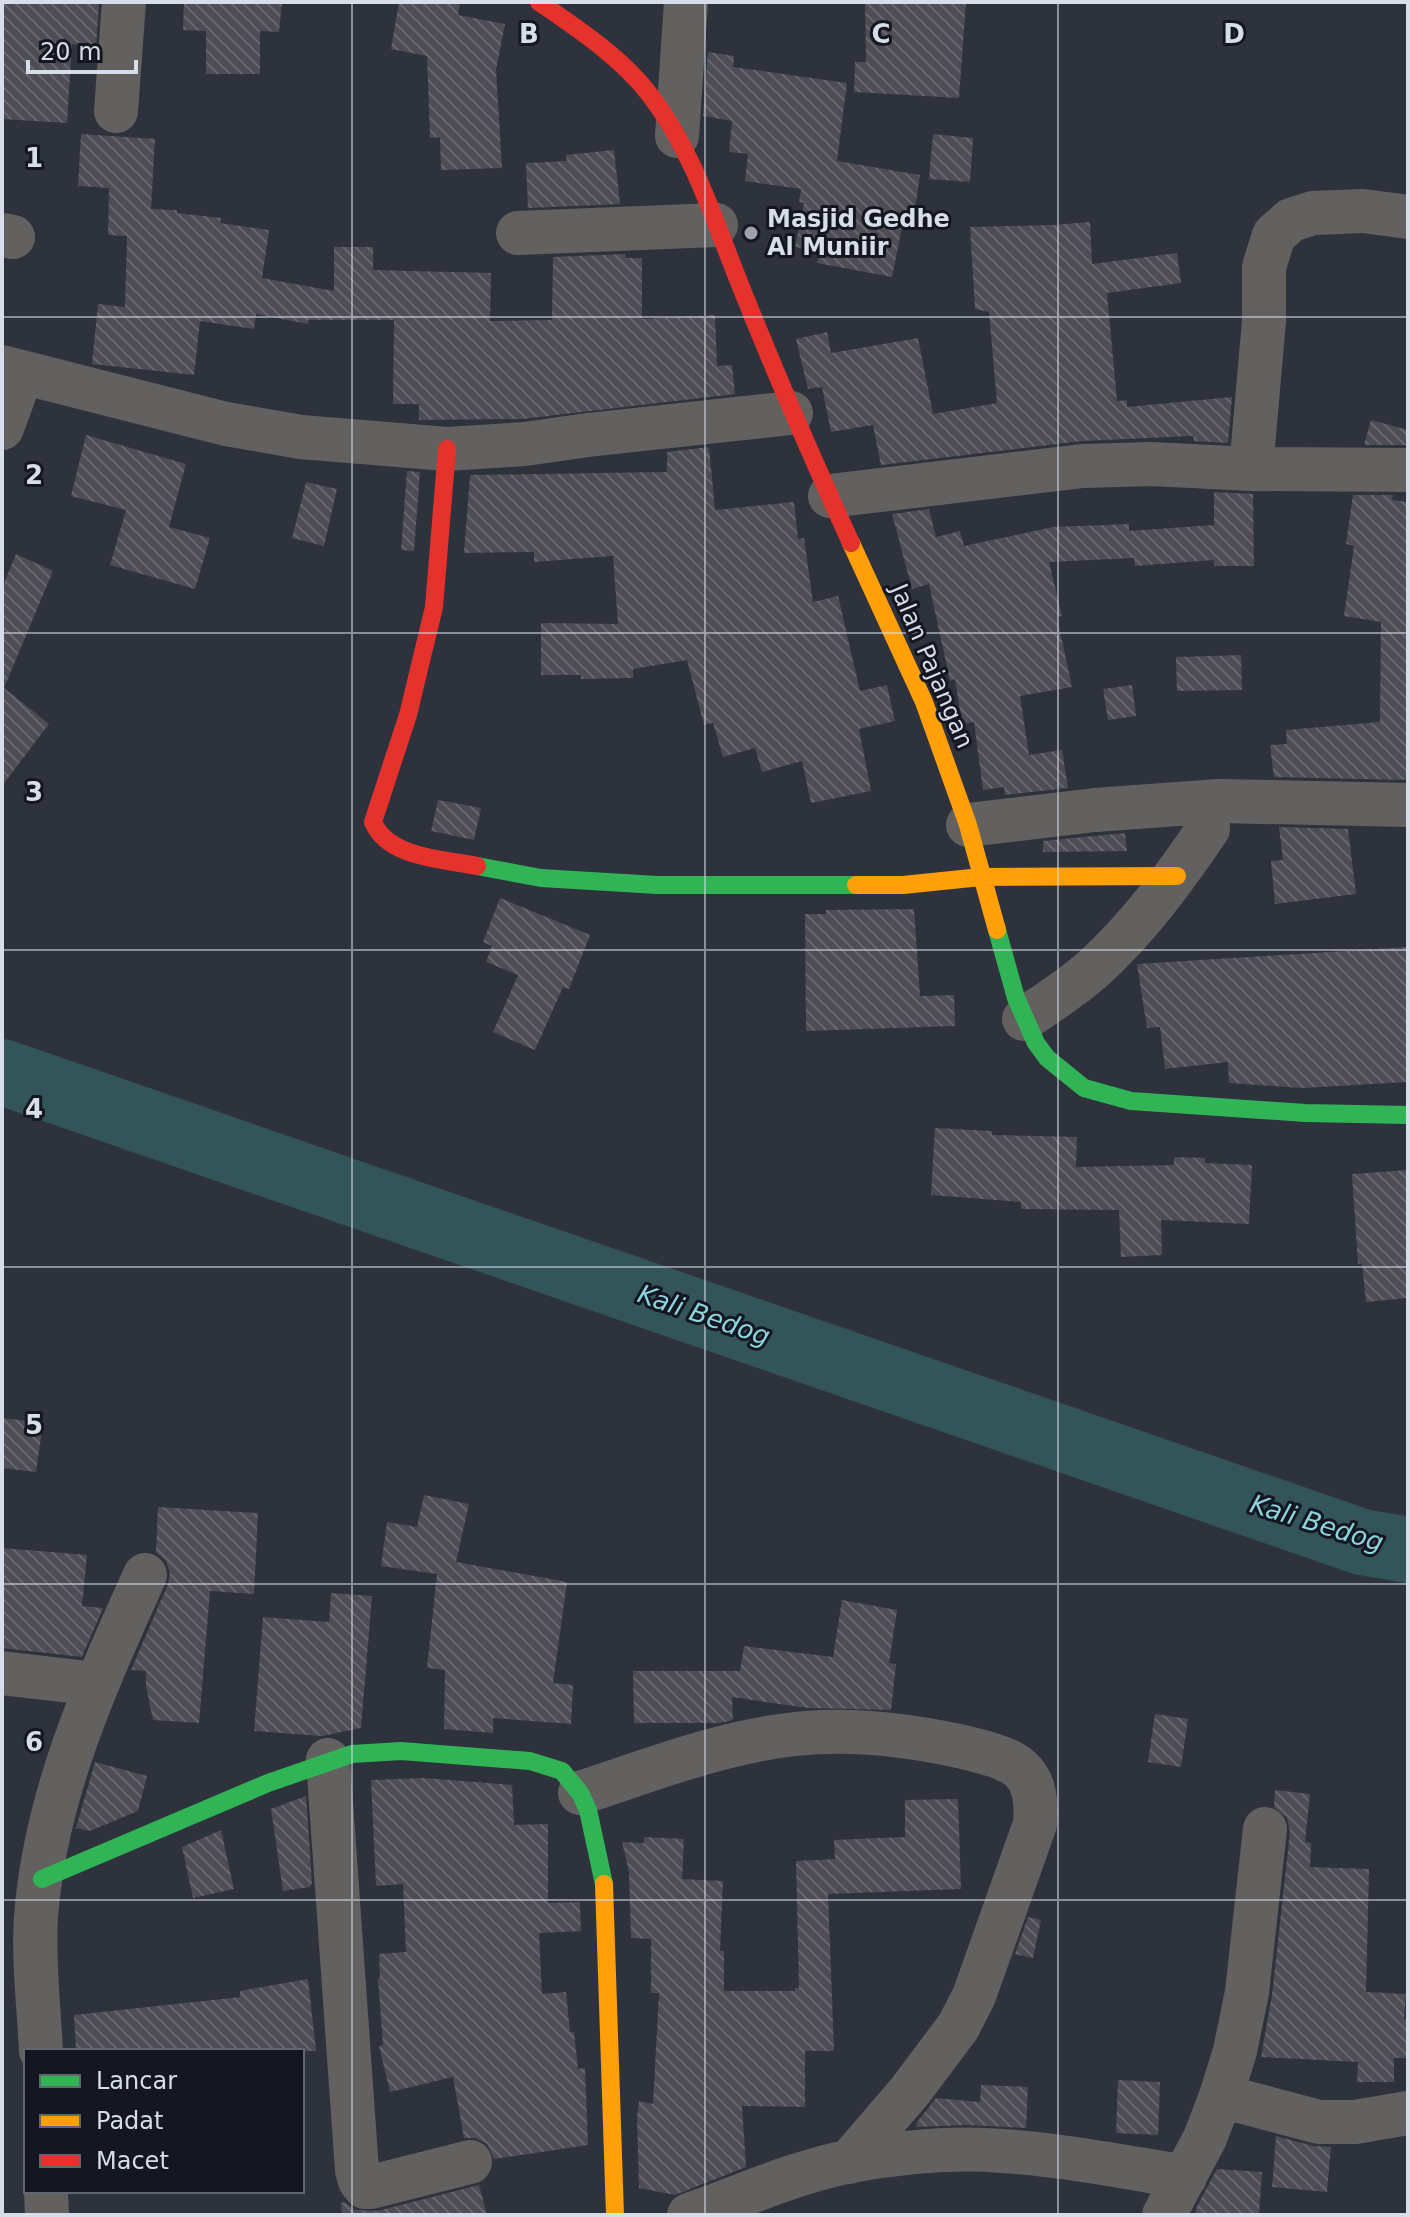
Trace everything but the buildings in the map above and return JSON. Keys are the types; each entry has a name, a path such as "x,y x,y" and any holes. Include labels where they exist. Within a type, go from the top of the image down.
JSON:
{"street":[{"path":"116,111 124,2"},
{"name":"Jalan Pajangan","path":"539,2 586,35 642,85 677,136 791,413 924,702 968,825 1024,1019 1047,1058 1084,1088 1131,1101 1197,1107 1408,1115"},
{"path":"677,136 686,2"},
{"path":"1251,469 1264,321 1264,267 1274,235 1291,220 1313,213 1363,211 1408,217"},
{"path":"518,233 716,225"},
{"path":"2,428 12,370 226,424 301,437 447,449 525,444 791,413"},
{"path":"447,449 434,607 408,715 373,822 379,836 411,853 541,878 657,885 903,885 981,877 1177,876"},
{"path":"830,496 1083,466 1152,464 1251,469 1408,470"},
{"path":"968,825 1095,810 1219,801 1408,805"},
{"path":"1024,1019 1093,969 1146,915 1208,829"},
{"path":"41,2049 26,1907 76,1734 145,1575"},
{"path":"2,1673 96,1684"},
{"path":"580,1793 750,1741 834,1732 878,1733 936,1741 1005,1758 1027,1774 1035,1794 1035,1824 974,1996 958,2027 910,2091 849,2162"},
{"path":"26,1907 268,1783 328,1760 352,1754 401,1751 530,1761 562,1771 580,1793 594,1826 604,1873 615,2215"},
{"path":"328,1760 359,2178 365,2187 371,2187 470,2162"},
{"path":"1164,2215 1205,2138 1235,2051 1247,1992 1265,1829"},
{"path":"1221,2096 1319,2122 1355,2122 1408,2113"},
{"path":"689,2215 790,2178 849,2162 893,2155 1001,2150 1185,2177"},
{"path":"1111,2165 1140,2215"},
{"path":"46,2193 47,2215"}],"waterway":[{"name":"Kali Bedog","path":"2,1072 1362,1542 1408,1550"}],"traffic: fast":[{"path":"477,866 541,878 657,885 856,885"},
{"path":"997,930 1016,998 1036,1043 1047,1058 1084,1088 1131,1101 1305,1113 1408,1115"},
{"path":"42,1879 268,1783 352,1754 401,1751 530,1761 562,1771 580,1793 588,1810 604,1884"}],"traffic: slow":[{"path":"851,543 924,702 968,825 997,930"},
{"path":"856,885 903,885 981,877 1177,876"},
{"path":"604,1884 615,2215"}],"traffic: jam":[{"path":"539,2 626,68 666,117 703,190 769,355 851,543"},
{"path":"447,449 434,607 408,715 373,822 380,834 404,850 477,866"}],"place":[{"name":"Masjid Gedhe Al Muniir","path":"751,233"}]}
